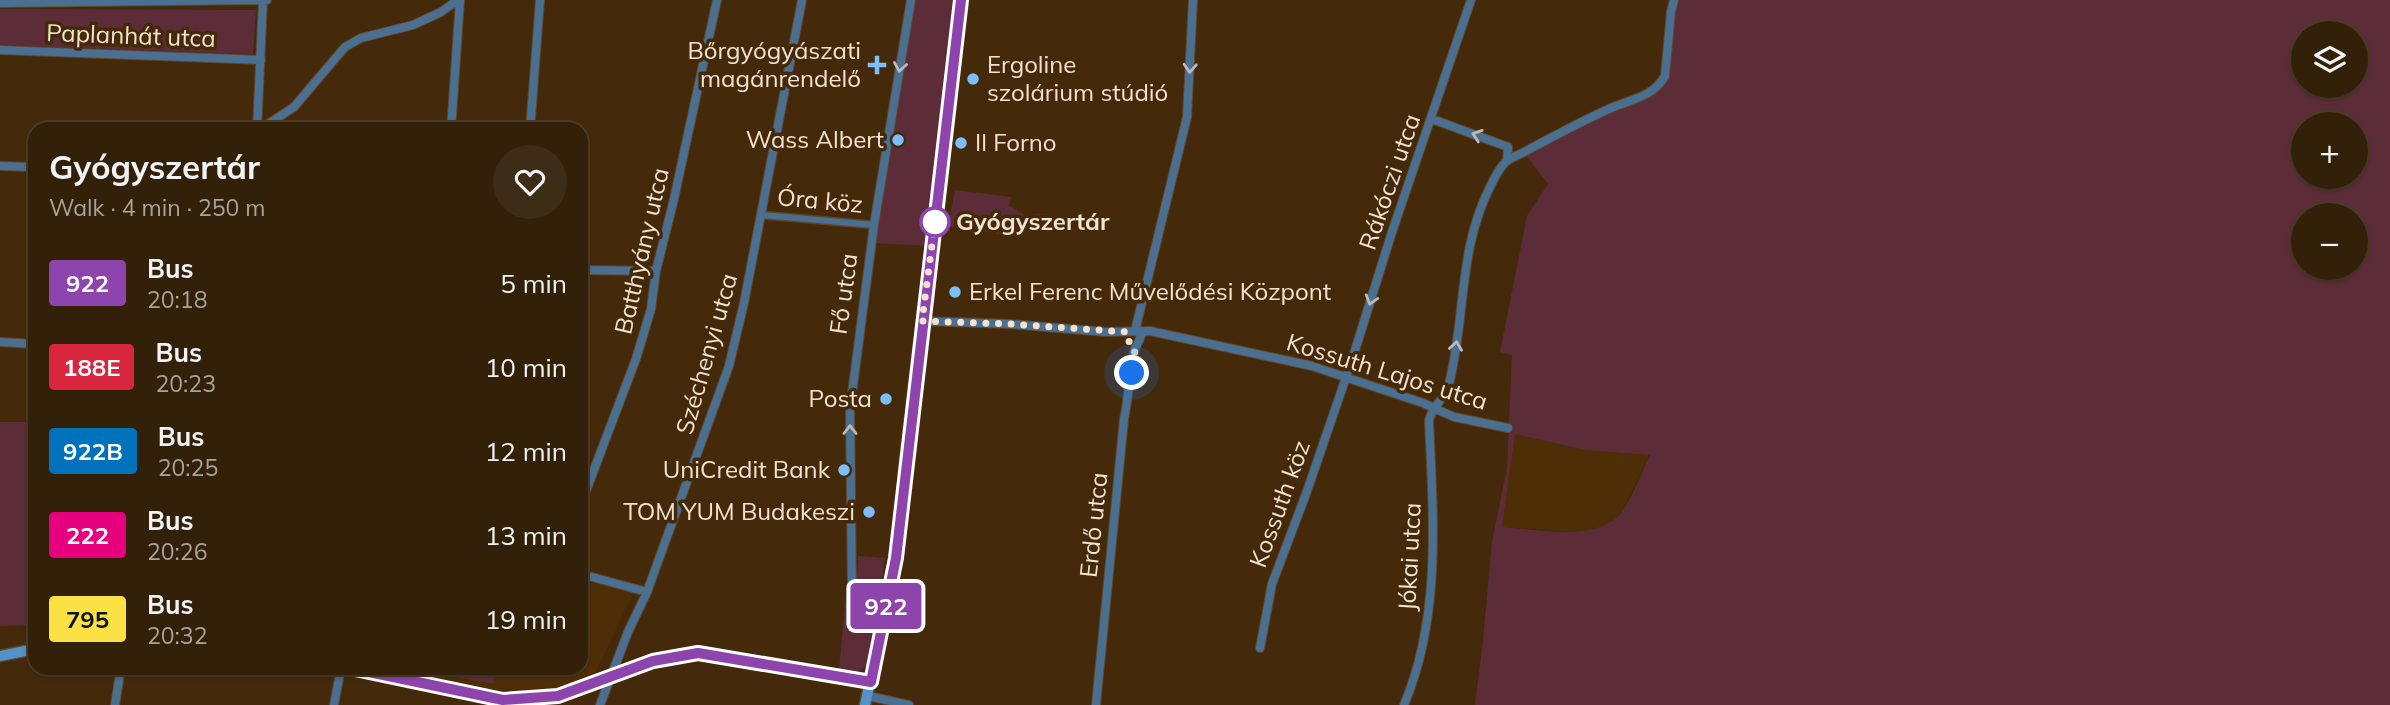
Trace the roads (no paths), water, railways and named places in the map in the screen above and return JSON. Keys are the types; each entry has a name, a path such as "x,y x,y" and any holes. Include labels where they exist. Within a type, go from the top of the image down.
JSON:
{"main road":[{"path":"867,701 896,558 961,0"},
{"path":"0,656 28,650"},
{"path":"380,675 502,703 558,696 653,661 698,653 871,682"}],"street":[{"path":"0,3 264,0 258,122"},
{"path":"271,122 294,107 345,47 361,38 413,25 459,0"},
{"path":"452,122 459,0"},
{"path":"531,122 540,0"},
{"name":"Batthyány utca","path":"588,485 636,359 650,309 656,271 717,0"},
{"name":"Széchenyi utca","path":"600,705 647,592 729,366 762,215 802,0"},
{"name":"Fő utca","path":"852,596 850,410 874,225 911,0"},
{"name":"Erdő utca","path":"1096,705 1124,419 1135,349 1141,339 1135,332 1186,117 1193,0"},
{"name":"Rákóczi utca","path":"1346,376 1471,0"},
{"path":"1507,161 1612,107 1654,90 1665,76 1674,0"},
{"path":"441,12 459,16"},
{"name":"Paplanhát utca","path":"0,50 261,60"},
{"path":"1432,119 1508,147 1507,161 1478,211 1468,249 1454,362 1446,393 1434,408"},
{"path":"0,166 28,167"},
{"name":"Óra köz","path":"762,215 874,225"},
{"path":"588,270 656,271"},
{"name":"Kossuth Lajos utca","path":"922,321 1150,331 1284,359 1346,376 1454,417 1508,428"},
{"path":"1135,332 1128,340 1135,349"},
{"path":"0,342 28,344"},
{"name":"Kossuth köz","path":"1260,648 1272,584 1346,376"},
{"name":"Jókai utca","path":"1404,705 1419,662 1430,600 1434,533 1429,420 1434,408"},
{"path":"588,576 647,592"},
{"path":"115,705 120,675"},
{"path":"334,705 340,675"},
{"path":"867,701 909,705"}],"place":[{"name":"Bőrgyógyászati magánrendelő","path":"877,65"},
{"name":"Ergoline szolárium stúdió","path":"973,79"},
{"name":"Wass Albert","path":"898,140"},
{"name":"Il Forno","path":"961,143"},
{"name":"Gyógyszertár","path":"935,222"},
{"name":"Erkel Ferenc Művelődési Központ","path":"955,292"},
{"name":"Posta","path":"886,399"},
{"name":"UniCredit Bank","path":"844,470"},
{"name":"TOM YUM Budakeszi","path":"869,512"}]}
